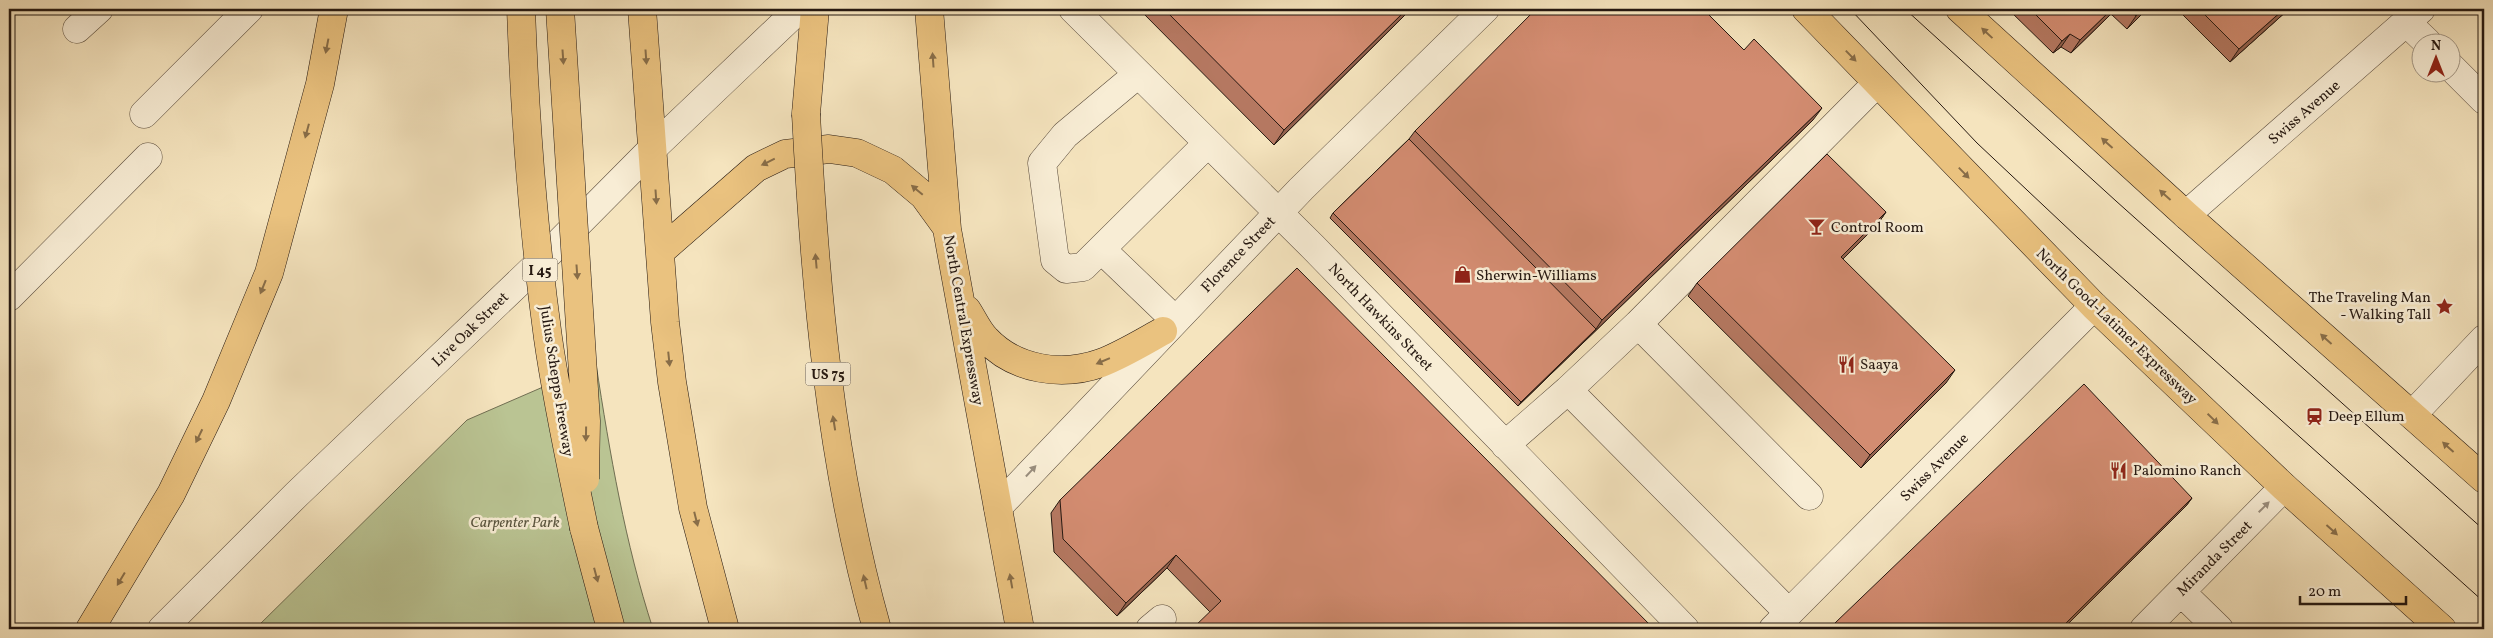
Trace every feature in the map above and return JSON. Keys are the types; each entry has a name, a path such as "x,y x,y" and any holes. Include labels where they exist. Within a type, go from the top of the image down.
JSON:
{"main road":[{"path":"90,629 171,494 216,401 269,273 320,84 334,9"},
{"name":"Julius Schepps Freeway","path":"522,9 529,154 540,276 557,394 584,528 611,629"},
{"path":"560,9 586,421 584,528"},
{"path":"642,9 670,364 693,508 726,629"},
{"name":"US 75","path":"800,9 820,310 834,423 858,553 877,629"},
{"path":"806,114 815,9"},
{"name":"North Central Expressway","path":"929,9 947,229 1020,629"},
{"name":"North Good-Latimer Expressway","path":"1806,9 2094,306 2284,487 2442,629"},
{"path":"1960,9 2186,215 2484,479"},
{"path":"661,251 756,168 785,154 829,149 857,153 894,170 924,196 947,229"},
{"path":"960,300 986,339 1012,359 1034,367 1061,370 1100,363 1168,325"}],"street":[{"path":"77,29 100,9"},
{"path":"144,114 249,9"},
{"path":"522,9 536,266"},
{"name":"Live Oak Street","path":"162,629 296,495 536,266 653,148 800,9"},
{"name":"Florence Street","path":"998,507 1168,325 1278,212 1485,9"},
{"name":"North Hawkins Street","path":"1086,13 1138,74 1278,212 1685,629"},
{"path":"2413,15 2422,32"},
{"name":"Swiss Avenue","path":"2186,215 2413,15"},
{"path":"1138,74 1065,135 1042,163 1055,260 1066,269 1083,267 1208,143"},
{"path":"2460,76 2484,100"},
{"path":"1505,445 1568,390 1638,324 1877,83"},
{"path":"9,297 148,156"},
{"path":"1102,250 1168,325"},
{"name":"Swiss Avenue","path":"1781,621 2094,306"},
{"path":"1638,324 1809,496"},
{"path":"2412,415 2484,338"},
{"path":"1568,390 1781,621"},
{"name":"Miranda Street","path":"2144,629 2284,487"},
{"path":"2181,592 2220,629"}],"green space":[{"name":"Carpenter Park","path":"596,364 626,531 653,629 255,629 467,420"}],"building":[{"path":"1164,9 1407,9 1284,130"},
{"path":"1536,9 1703,9 1744,50 1754,39 1822,108 1602,320 1415,131"},
{"path":"2030,9 2112,9 2080,40 2070,34 2062,41"},
{"path":"2128,9 2143,9 2136,16"},
{"path":"2199,9 2284,9 2239,49"},
{"name":"Sherwin-Williams","path":"1409,139 1596,329 1521,402 1333,213"},
{"path":"1827,154 1886,212 1841,257 1955,370 1870,455 1697,283"},
{"path":"1297,268 1654,629 1192,629 1221,601 1176,555 1126,603 1063,539 1060,500"},
{"path":"2084,384 2192,498 2065,624 2070,629 1841,629 1835,623"}],"tram line":[{"path":"1850,9 1977,143 2078,238 2484,602"},
{"path":"1905,9 2116,201 2484,530"}],"place":[{"name":"Control Room","path":"1817,227"},
{"name":"Sherwin-Williams","path":"1462,275"},
{"name":"The Traveling Man - Walking Tall","path":"2445,306"},
{"name":"Saaya","path":"1846,364"},
{"name":"Deep Ellum","path":"2314,416"},
{"name":"Palomino Ranch","path":"2119,470"}]}
